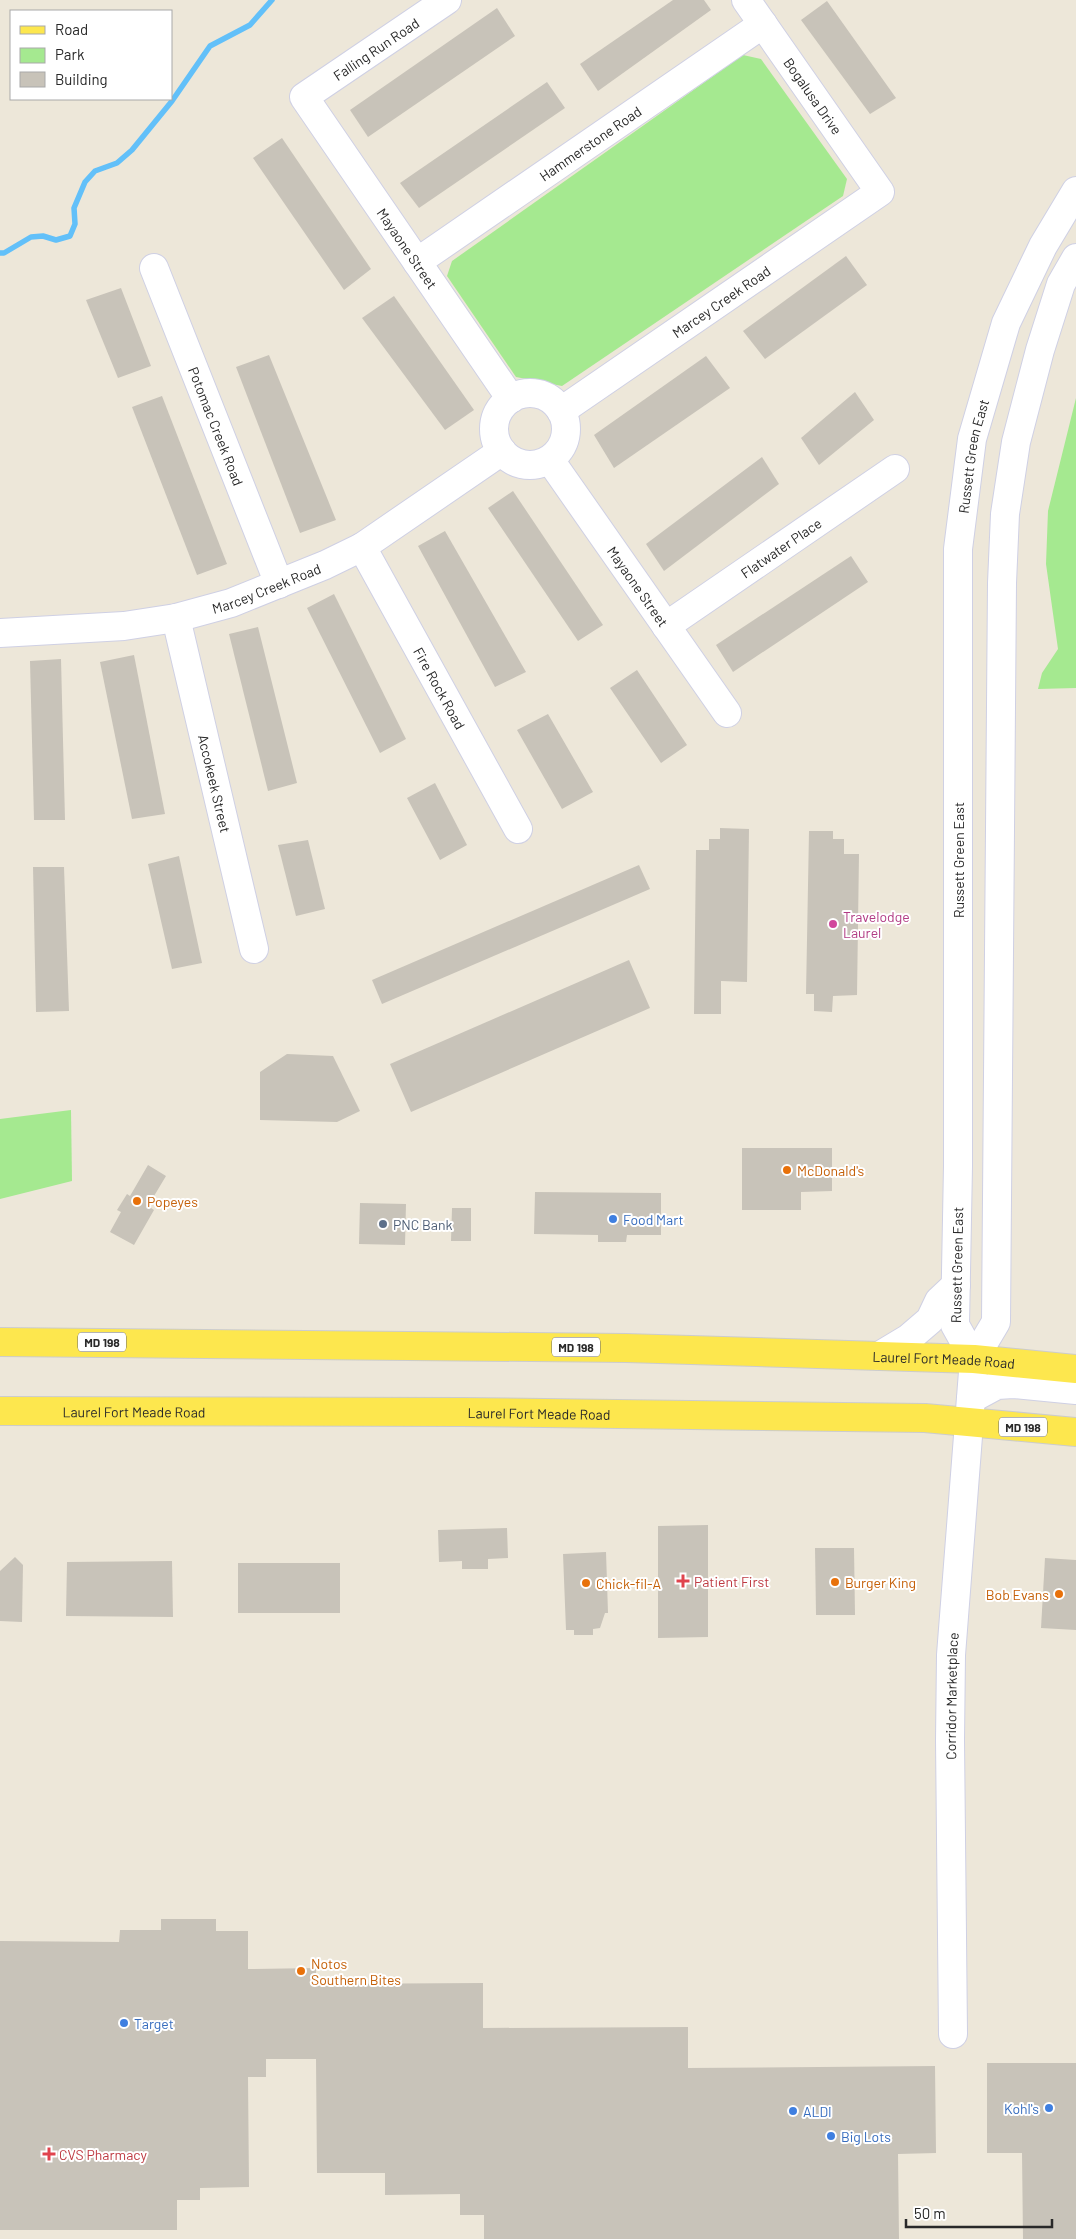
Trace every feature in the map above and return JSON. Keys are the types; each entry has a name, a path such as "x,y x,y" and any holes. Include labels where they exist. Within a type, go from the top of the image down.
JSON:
{"main road":[{"name":"Laurel Fort Meade Road","path":"0,1342 562,1347 974,1359 1076,1368"},
{"name":"Laurel Fort Meade Road","path":"0,1411 561,1413 926,1418 971,1411 1076,1432"}],"street":[{"name":"Falling Run Road","path":"304,97 447,0"},
{"name":"Bogalusa Drive","path":"746,0 880,192"},
{"name":"Hammerstone Road","path":"417,262 763,24"},
{"name":"Mayaone Street","path":"304,97 511,399"},
{"name":"Russett Green East","path":"974,1359 955,1325 958,1166 958,559 962,502 972,439 1006,323 1043,246 1076,191"},
{"name":"Marcey Creek Road","path":"561,411 880,192"},
{"path":"974,1359 996,1322 1002,583 1005,514 1016,442 1040,350 1061,284 1076,258"},
{"name":"Potomac Creek Road","path":"154,268 279,584"},
{"path":"522,394 539,395 554,402 561,411 566,421 564,443 550,460 529,466 519,463 502,451 496,440 494,429 496,417 502,407 511,399 522,394"},
{"name":"Marcey Creek Road","path":"0,633 124,626 176,618 231,603 325,565 362,547 502,451"},
{"name":"Mayaone Street","path":"550,460 727,713"},
{"name":"Flatwater Place","path":"666,626 896,470"},
{"name":"Fire Rock Road","path":"362,547 518,829"},
{"name":"Accokeek Street","path":"176,618 254,950"},
{"path":"880,1356 909,1338 930,1320 939,1301 956,1284"},
{"name":"Corridor Marketplace","path":"953,2034 951,1655 974,1359"},
{"path":"971,1411 997,1385 1013,1384 1076,1390"}],"green space":[{"path":"743,55 761,59 847,179 843,196 562,386 516,377 447,276 452,261"},
{"path":"1076,398 1076,688 1038,689 1042,673 1058,649 1046,564 1048,511"},
{"path":"71,1110 72,1181 0,1199 0,1119"}],"building":[{"path":"673,0 704,0 711,10 598,91 580,64"},
{"path":"827,1 896,98 870,114 801,20"},
{"path":"497,8 515,36 368,137 350,110"},
{"path":"547,82 565,108 419,208 400,183"},
{"path":"282,138 371,269 344,290 253,158"},
{"path":"846,256 867,285 765,359 743,331"},
{"path":"121,288 151,366 118,378 86,300"},
{"path":"394,296 474,410 445,430 362,318"},
{"path":"269,355 336,520 300,533 236,367"},
{"path":"706,356 730,388 614,468 594,435"},
{"path":"855,392 874,420 819,465 801,438"},
{"path":"162,396 227,564 197,575 132,407"},
{"path":"762,457 779,484 664,571 646,544"},
{"path":"513,491 603,625 578,641 488,508"},
{"path":"445,531 526,672 495,687 418,546"},
{"path":"851,556 868,582 733,672 716,645"},
{"path":"334,594 406,739 380,753 307,608"},
{"path":"258,627 297,783 268,791 229,634"},
{"path":"134,655 165,814 132,819 100,662"},
{"path":"61,659 65,820 34,820 30,661"},
{"path":"637,670 687,745 661,763 610,688"},
{"path":"548,714 593,792 562,809 517,730"},
{"path":"435,783 467,845 440,860 407,798"},
{"path":"720,828 749,829 747,982 721,981 721,1014 694,1014 696,850 709,850 709,839 720,839"},
{"name":"Travelodge Laurel","path":"809,831 833,831 833,839 844,839 844,854 859,854 857,995 833,996 832,1012 814,1011 814,994 806,994"},
{"path":"308,840 325,909 296,916 278,845"},
{"path":"179,856 202,963 172,969 148,864"},
{"path":"639,865 650,889 382,1004 372,980"},
{"path":"33,867 64,867 69,1011 36,1012"},
{"path":"629,960 650,1008 411,1112 390,1064"},
{"path":"287,1054 333,1056 360,1111 337,1122 260,1120 260,1072"},
{"name":"McDonald's","path":"742,1148 832,1148 832,1191 801,1192 801,1210 742,1210"},
{"name":"Popeyes","path":"148,1165 166,1176 148,1206 154,1210 134,1245 110,1232 121,1212 117,1210 127,1194 130,1196"},
{"path":"535,1192 661,1193 661,1235 627,1235 626,1242 598,1242 598,1235 534,1234"},
{"name":"PNC Bank","path":"360,1203 406,1204 405,1245 359,1244"},
{"path":"452,1208 471,1208 471,1241 451,1241"},
{"name":"Patient First","path":"708,1525 708,1637 658,1638 658,1526"},
{"path":"507,1528 508,1558 488,1559 488,1569 462,1569 462,1561 439,1562 438,1530"},
{"name":"Burger King","path":"815,1548 854,1548 855,1615 816,1615"},
{"name":"Chick-fil-A","path":"606,1552 608,1613 605,1613 600,1628 593,1629 593,1635 574,1635 574,1630 566,1630 563,1554"},
{"path":"15,1557 23,1565 22,1622 0,1621 0,1571"},
{"name":"Bob Evans","path":"1045,1558 1076,1560 1076,1630 1041,1628"},
{"path":"172,1561 173,1617 66,1616 67,1562"},
{"path":"238,1563 340,1563 340,1613 238,1613"},
{"path":"161,1919 216,1919 216,1931 248,1931 248,1969 316,1968 316,1984 483,1983 483,2028 688,2027 688,2068 935,2066 936,2153 898,2154 899,2239 484,2239 484,2215 460,2215 460,2194 385,2195 385,2173 317,2173 316,2059 266,2059 266,2077 248,2077 249,2187 200,2188 200,2200 177,2200 177,2230 0,2230 0,1941 119,1942 120,1930 161,1930"},
{"name":"Kohl's","path":"987,2063 1076,2063 1076,2239 1023,2239 1022,2153 987,2153"}],"waterway":[{"path":"0,253 4,253 31,237 43,236 56,240 70,236 75,224 74,208 85,182 95,171 117,163 132,150 172,101 210,46 250,25 272,0"}],"place":[{"name":"Travelodge Laurel","path":"833,924"},
{"name":"McDonald's","path":"787,1170"},
{"name":"Popeyes","path":"137,1201"},
{"name":"Food Mart","path":"613,1219"},
{"name":"PNC Bank","path":"383,1224"},
{"name":"Patient First","path":"683,1581"},
{"name":"Burger King","path":"835,1582"},
{"name":"Chick-fil-A","path":"586,1583"},
{"name":"Bob Evans","path":"1059,1594"},
{"name":"Notos Southern Bites","path":"301,1971"},
{"name":"Target","path":"124,2023"},
{"name":"Kohl's","path":"1049,2108"},
{"name":"ALDI","path":"793,2111"},
{"name":"Big Lots","path":"831,2136"},
{"name":"CVS Pharmacy","path":"49,2154"}]}
